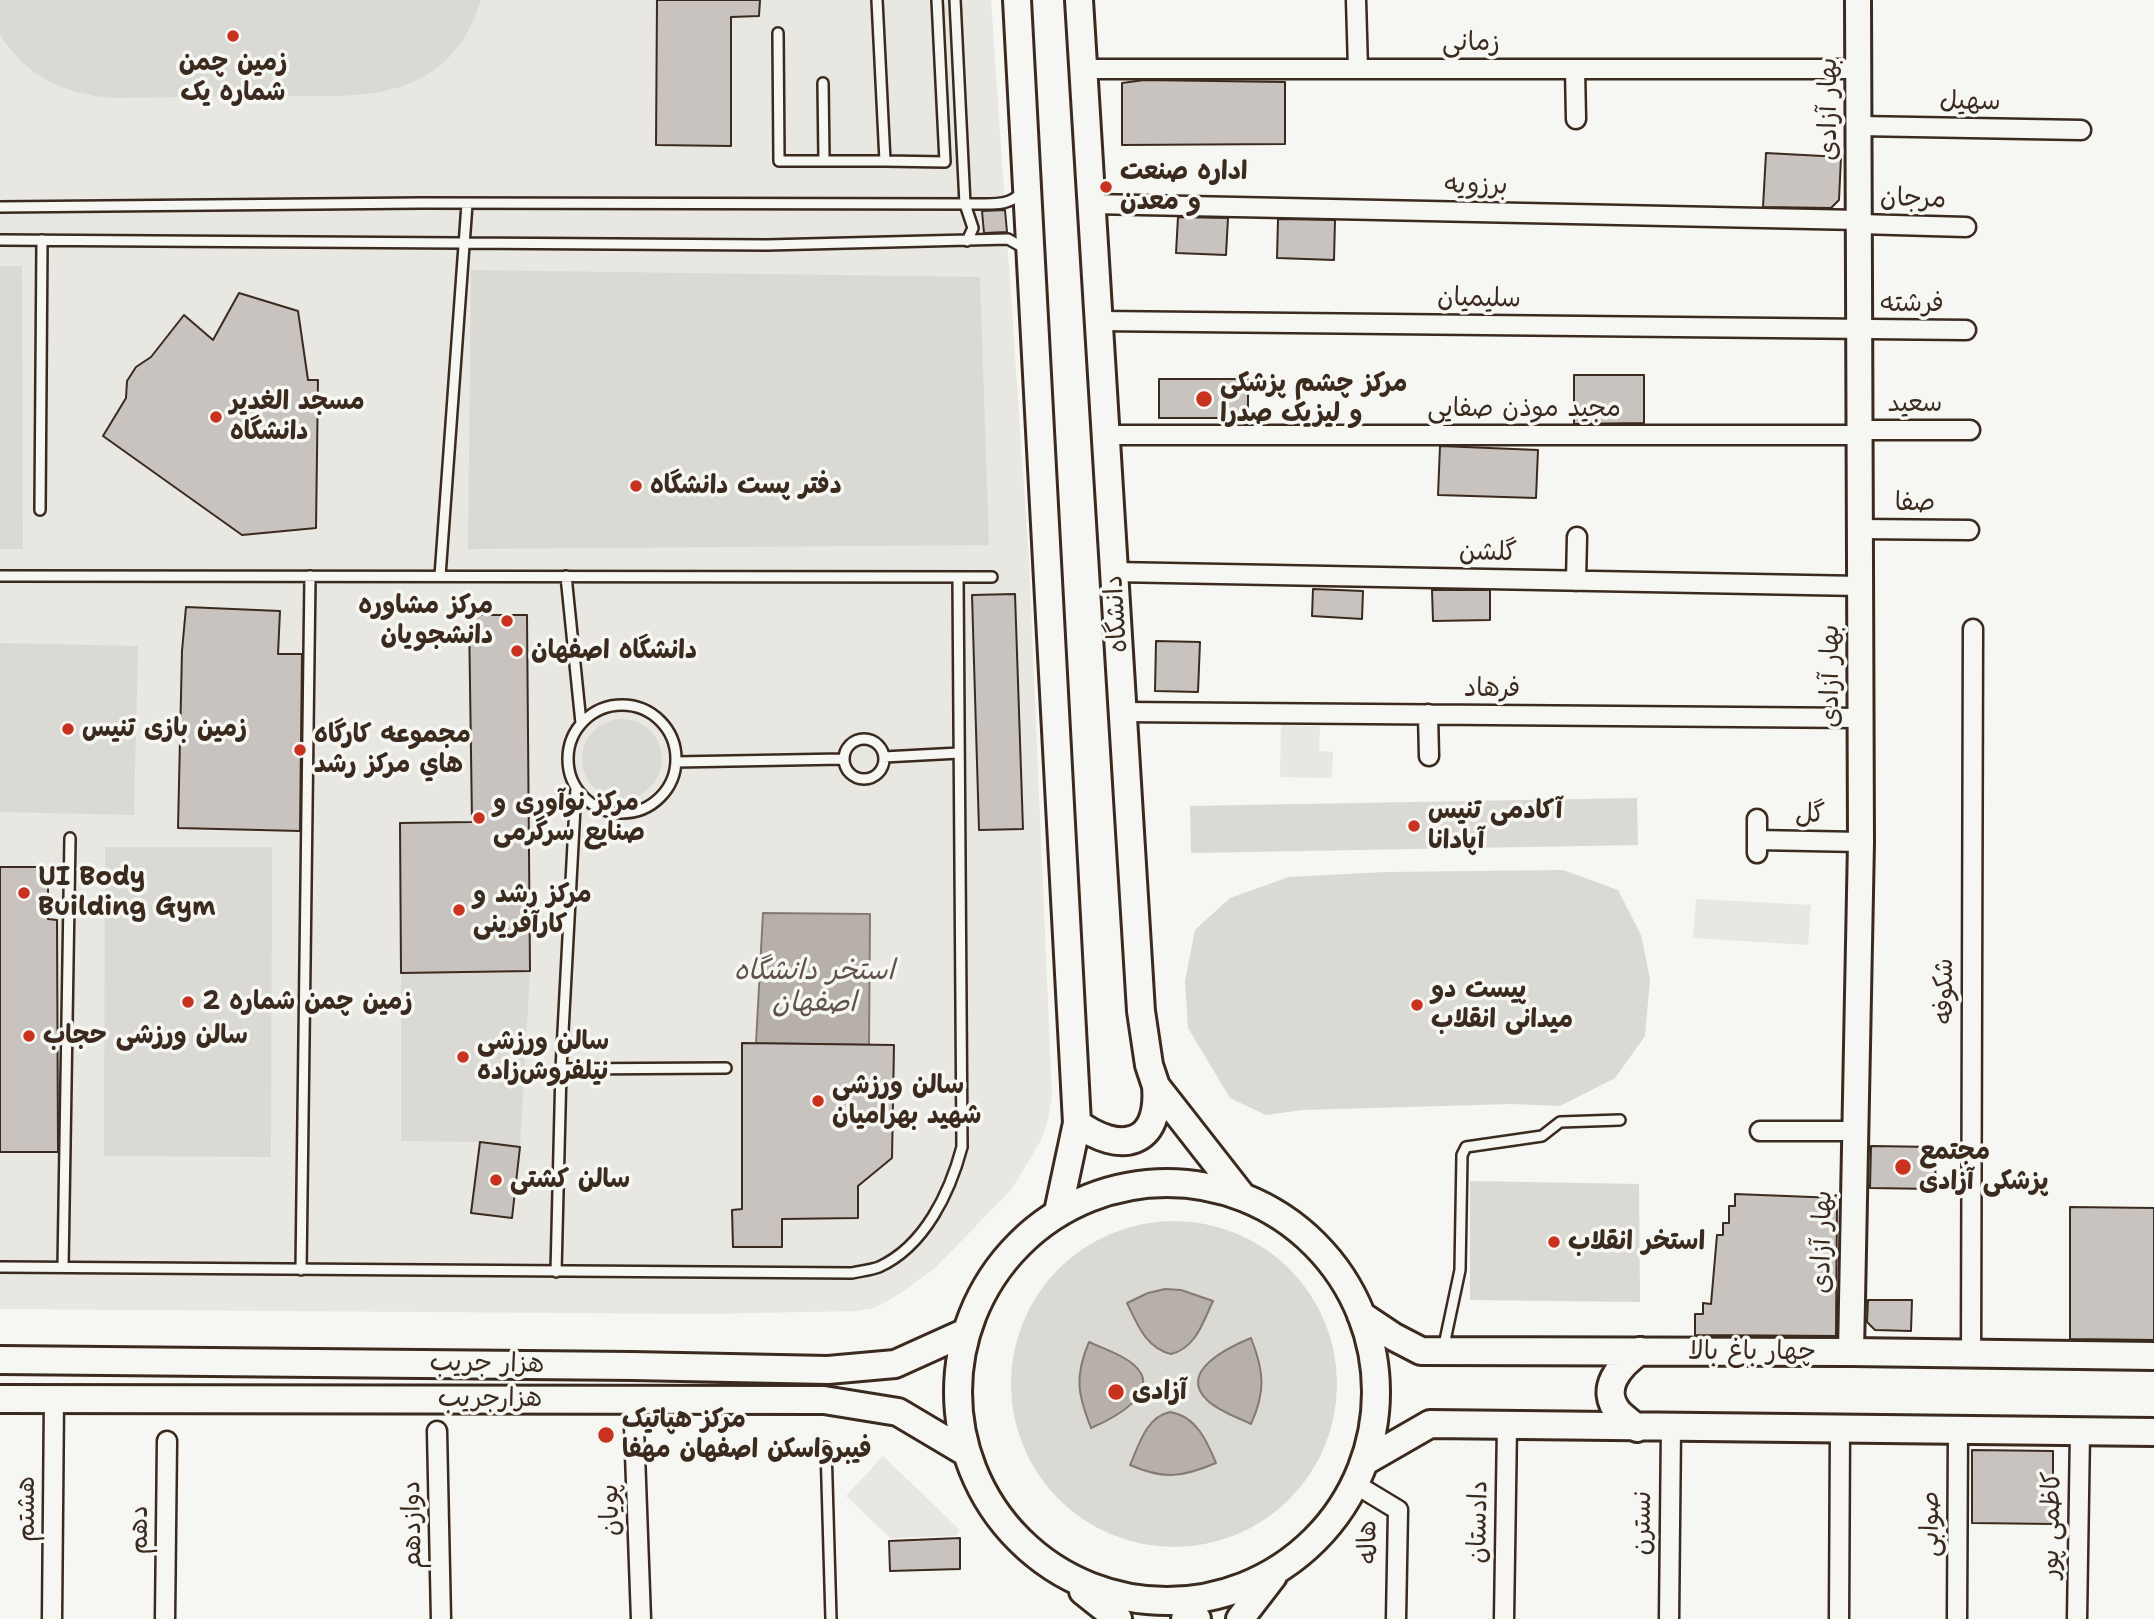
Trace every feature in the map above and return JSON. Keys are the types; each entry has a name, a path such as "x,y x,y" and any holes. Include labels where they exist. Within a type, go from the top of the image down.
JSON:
{"main road":[{"path":"1017,0 1077,1123 1058,1212"},
{"name":"دانشگاه","path":"1079,0 1141,1011 1149,1065 1156,1086 1242,1196"},
{"path":"1077,1123 1099,1138 1110,1141 1135,1140 1151,1121 1157,1105 1156,1086"},
{"path":"1060,1572 1094,1589 1170,1602 1208,1598 1245,1587 1279,1569 1309,1546 1326,1527 1360,1473 1373,1426 1376,1388 1372,1351 1361,1315 1342,1276 1314,1242 1281,1215 1242,1196 1206,1185 1154,1182 1129,1185 1092,1195 1058,1212 1027,1236 1001,1264 980,1296 966,1332 959,1372 959,1413 967,1453 981,1489 1002,1521 1029,1549 1118,1619"},
{"name":"چهار باغ بالا","path":"1361,1315 1421,1351 2154,1356"},
{"name":"هزار جریب","path":"0,1360 828,1370 895,1364 966,1332"},
{"path":"1637,1428 1617,1411 1612,1396 1612,1377 1624,1362 1640,1351"},
{"path":"495,1364 495,1399"},
{"name":"هزارجریب","path":"0,1399 824,1400 898,1412 967,1453"},
{"path":"1360,1473 1430,1424 2154,1432"},
{"path":"1240,1619 1279,1569"},
{"path":"1185,1619 1197,1619"}],"street":[{"path":"1356,0 1358,69"},
{"name":"بهار آزادی","path":"1851,1352 1861,842 1858,0"},
{"name":"زمانی","path":"1083,69 1858,69"},
{"path":"1575,69 1576,119"},
{"name":"سهیل","path":"1859,126 2081,130"},
{"name":"برزویه","path":"1092,204 1859,222"},
{"name":"مرجان","path":"1859,222 1966,227"},
{"name":"سلیمیان","path":"1099,321 1859,330"},
{"name":"فرشته","path":"1859,330 1966,330"},
{"name":"سعید","path":"1859,433 1970,430"},
{"name":"مجید موذن صفایی","path":"1106,435 1859,433"},
{"name":"صفا","path":"1860,529 1969,530"},
{"path":"1576,581 1577,537"},
{"name":"گلشن","path":"1114,572 1860,586"},
{"name":"شکوفه","path":"1971,1354 1973,629"},
{"name":"فرهاد","path":"1123,712 1861,718"},
{"path":"1428,714 1429,756"},
{"name":"گل","path":"1757,819 1757,847 1861,842"},
{"path":"1760,1131 1856,1131"},
{"name":"هشتم","path":"52,1619 54,1399"},
{"name":"پویان","path":"633,1399 641,1619"},
{"name":"دادستان","path":"1504,1619 1507,1425"},
{"name":"نسترن","path":"1669,1619 1671,1428"},
{"path":"1839,1619 1840,1429"},
{"name":"صوابی","path":"1957,1619 1958,1430"},
{"name":"دوازدهم","path":"437,1431 441,1619"},
{"name":"کاظمی پور","path":"2077,1619 2080,1432"},
{"name":"دهم","path":"165,1619 167,1441"},
{"name":"هاله","path":"1360,1473 1398,1510 1396,1619"}],"lane":[{"path":"877,0 885,161"},
{"path":"778,33 779,161 945,162 937,0"},
{"path":"955,0 965,204 973,228 967,241"},
{"path":"823,83 824,160"},
{"path":"0,207 1004,204 1016,199 1028,186"},
{"path":"440,576 467,204"},
{"path":"0,240 767,245 1008,239 1022,245 1031,256"},
{"path":"40,510 42,240"},
{"path":"0,576 992,577"},
{"path":"301,1270 310,576"},
{"path":"566,576 581,723"},
{"path":"0,1267 852,1273 878,1267 901,1253 939,1207 954,1178 962,1147 958,577"},
{"path":"625,705 655,715 668,730 674,744 676,762 673,780 656,802 638,811 622,814 590,803 576,788 569,769 568,754 573,736 581,723 606,707 625,705"},
{"path":"862,738 874,741 880,746 884,757 879,774 866,780 849,774 843,759 848,745 862,738"},
{"path":"884,757 959,753"},
{"path":"676,762 843,759"},
{"path":"556,1272 561,1069 576,788"},
{"path":"63,1267 69,838"},
{"path":"561,1069 726,1068"},
{"path":"1443,1351 1460,1270 1462,1155 1466,1147 1542,1136 1560,1122 1620,1120"},
{"path":"826,1447 831,1619"}],"shaded area":[{"name":"دانشگاه اصفهان","path":"0,0 991,0 1029,561 1052,1096 1041,1140 1012,1189 935,1268 898,1295 874,1308 856,1311 706,1314 0,1309"},
{"name":"زمین چمن شماره یک","path":"0,0 481,0 466,35 446,60 422,77 396,88 366,94 334,96 113,98 84,94 57,85 22,62 0,33"},
{"path":"0,266 22,266 23,549 0,549"},
{"path":"471,270 980,277 989,545 468,549"},
{"name":"زمین بازی تنیس","path":"0,643 138,646 134,815 0,812"},
{"path":"622,719 637,722 650,731 659,744 662,759 659,774 650,787 637,796 622,799 607,796 594,787 585,774 582,759 585,744 594,731 607,722"},
{"path":"1281,725 1320,726 1319,751 1333,752 1332,778 1280,777"},
{"name":"آکادمی تنیس آپادانا","path":"1637,798 1638,845 1191,853 1190,806"},
{"name":"زمین چمن شماره 2","path":"105,847 272,847 271,1157 104,1156"},
{"name":"پیست دو میدانی انقلاب","path":"1563,870 1618,890 1641,935 1650,979 1645,1036 1615,1078 1560,1106 1511,1104 1303,1110 1266,1115 1230,1098 1188,1028 1185,981 1195,930 1230,898 1289,877 1386,872"},
{"path":"1696,899 1811,905 1808,945 1693,938"},
{"name":"سالن ورزشی نیلفروش‌زاده","path":"530,971 520,1147 480,1142 401,1141 401,973"},
{"name":"استخر انقلاب","path":"1470,1181 1639,1184 1640,1302 1470,1300"},
{"path":"1158,1221 1190,1221 1237,1233 1265,1248 1290,1268 1310,1293 1325,1321 1334,1352 1337,1384 1334,1416 1325,1447 1310,1475 1290,1500 1265,1520 1237,1535 1190,1547 1158,1547 1127,1540 1097,1528 1070,1510 1048,1488 1030,1461 1018,1431 1011,1400 1011,1368 1018,1337 1030,1307 1048,1280 1070,1258 1097,1240 1127,1228"},
{"path":"883,1456 960,1530 956,1536 890,1538 846,1496"}],"water":[{"name":"استخر دانشگاه اصفهان","path":"763,913 870,914 869,1045 756,1043"},
{"path":"1165,1289 1181,1290 1213,1301 1193,1340 1180,1351 1171,1354 1149,1341 1127,1303 1148,1293"},
{"path":"1251,1338 1262,1381 1251,1424 1208,1401 1200,1390 1198,1380 1209,1362 1219,1354"},
{"path":"1089,1342 1118,1354 1133,1364 1142,1374 1143,1385 1140,1394 1132,1403 1091,1428 1083,1406 1080,1386 1081,1366"},
{"path":"1170,1412 1179,1414 1194,1424 1216,1463 1173,1475 1153,1473 1130,1465 1149,1426"}],"building":[{"path":"657,0 760,0 759,16 731,17 731,146 656,145"},
{"path":"1144,80 1285,82 1285,144 1122,145 1122,83"},
{"path":"1766,153 1841,157 1839,200 1831,208 1763,207"},
{"path":"1005,210 1007,232 984,233 982,211"},
{"path":"1178,217 1228,218 1226,255 1176,253"},
{"path":"1278,219 1335,220 1334,260 1277,258"},
{"name":"مسجد الغدیر دانشگاه","path":"239,293 298,311 308,380 318,380 316,528 242,535 103,436 126,398 127,381 136,367 151,357 184,315 213,340"},
{"path":"1574,375 1644,375 1644,423 1574,424"},
{"name":"مرکز چشم پزشکی و لیزیک صدرا","path":"1159,379 1248,379 1248,418 1159,418"},
{"path":"1440,446 1538,450 1536,498 1438,495"},
{"path":"1313,589 1363,591 1362,619 1312,616"},
{"path":"1432,590 1490,590 1490,620 1433,621"},
{"path":"1015,594 1023,829 979,830 972,595"},
{"path":"186,607 280,611 278,654 302,654 300,831 178,828 182,651"},
{"path":"469,615 527,615 530,971 401,973 400,823 472,822"},
{"path":"1156,641 1200,642 1198,692 1155,691"},
{"name":"سالن ورزشی حجاب","path":"0,867 48,867 48,919 57,920 58,1152 0,1152"},
{"name":"سالن ورزشی شهید بهرامیان","path":"742,1043 894,1045 892,1158 858,1186 858,1218 782,1219 782,1247 733,1247 732,1210 742,1209"},
{"name":"سالن کشتی","path":"480,1142 520,1147 512,1218 471,1213"},
{"name":"مجتمع پزشکی آزادی","path":"1871,1146 1936,1147 1935,1189 1870,1188"},
{"path":"1735,1194 1837,1198 1836,1336 1695,1335 1695,1314 1703,1314 1703,1303 1711,1304 1717,1235 1723,1235 1723,1223 1729,1223 1729,1206 1735,1206"},
{"path":"2070,1207 2154,1208 2154,1340 2070,1339"},
{"path":"1868,1300 1912,1300 1911,1331 1875,1330 1867,1322"},
{"path":"1972,1450 2053,1451 2053,1524 1972,1523"},
{"path":"960,1538 960,1569 890,1571 889,1541"}],"place":[{"name":"زمین چمن شماره یک","path":"233,36"},
{"name":"اداره صنعت و معدن","path":"1106,187"},
{"name":"مرکز چشم پزشکی و لیزیک صدرا","path":"1204,399"},
{"name":"مسجد الغدیر دانشگاه","path":"216,417"},
{"name":"دفتر پست دانشگاه","path":"636,486"},
{"name":"مرکز مشاوره دانشجویان","path":"507,621"},
{"name":"دانشگاه اصفهان","path":"517,651"},
{"name":"زمین بازی تنیس","path":"68,729"},
{"name":"مجموعه کارگاه هاي مرکز رشد","path":"300,750"},
{"name":"مرکز نوآوری و صنایع سرگرمی","path":"479,818"},
{"name":"آکادمی تنیس آپادانا","path":"1414,826"},
{"name":"UI Body Building Gym","path":"24,893"},
{"name":"مرکز رشد و کارآفرینی","path":"459,910"},
{"name":"زمین چمن شماره 2","path":"188,1002"},
{"name":"پیست دو میدانی انقلاب","path":"1417,1005"},
{"name":"سالن ورزشی حجاب","path":"29,1036"},
{"name":"سالن ورزشی نیلفروش‌زاده","path":"463,1057"},
{"name":"سالن ورزشی شهید بهرامیان","path":"818,1101"},
{"name":"مجتمع پزشکی آزادی","path":"1903,1167"},
{"name":"سالن کشتی","path":"496,1180"},
{"name":"استخر انقلاب","path":"1554,1242"},
{"name":"آزادی","path":"1116,1392"},
{"name":"مرکز هپاتیک فیبرواسکن اصفهان مهفا","path":"606,1435"}]}
